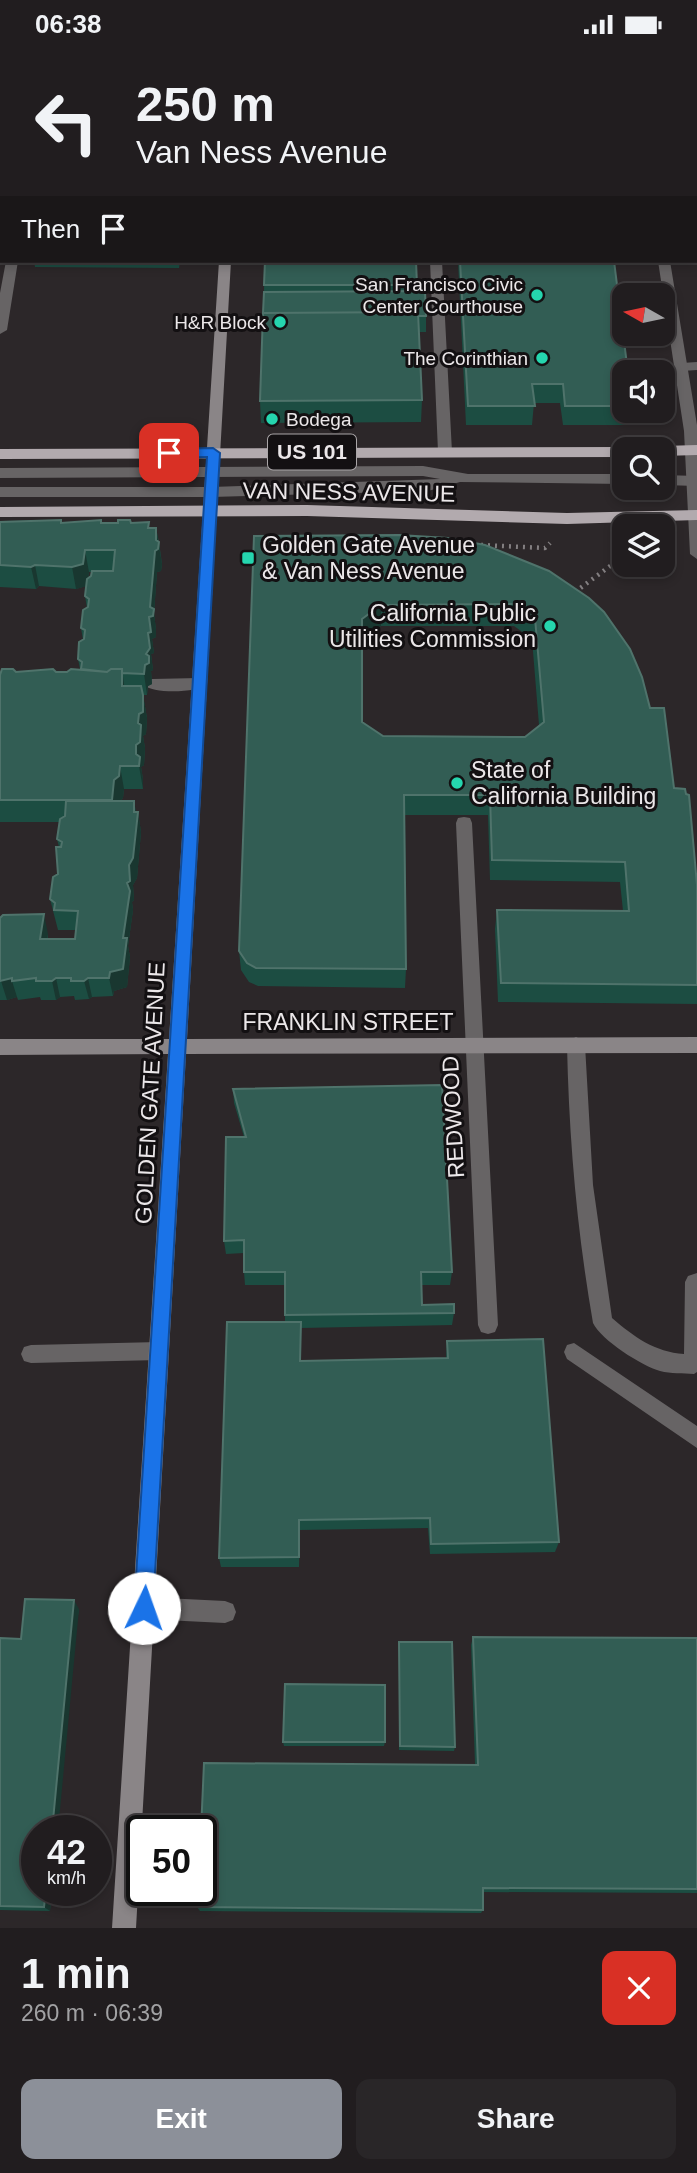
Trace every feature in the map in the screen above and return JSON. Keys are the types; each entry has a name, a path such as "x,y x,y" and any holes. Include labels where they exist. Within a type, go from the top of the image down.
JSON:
{"highway":[{"path":"675,451 695,450"},
{"name":"VAN NESS AVENUE","path":"0,454 612,452"},
{"name":"VAN NESS AVENUE","path":"0,512 350,511 453,517 695,515"}],"main road":[{"name":"GOLDEN GATE AVENUE","path":"124,1928 225,263"},
{"name":"FRANKLIN STREET","path":"0,1047 697,1045"}],"street":[{"path":"0,330 12,263"},
{"path":"436,263 445,452"},
{"path":"664,263 695,450 697,554"},
{"path":"682,366 697,366"},
{"path":"0,473 423,471 468,479"},
{"path":"0,492 211,492 428,486 468,479 612,479"},
{"path":"675,480 695,481"},
{"path":"152,684 199,684"},
{"name":"REDWOOD","path":"464,823 488,1325"},
{"path":"576,1045 576,1100 595,1284 603,1323 627,1343 662,1362 694,1364 697,1282"},
{"path":"31,1354 159,1351"},
{"path":"574,1352 697,1438"},
{"path":"144,1608 225,1612"}],"path":[{"path":"475,545 544,548 551,542"},
{"path":"568,599 612,565"}],"building":[{"path":"265,263 416,263 417,285 264,285"},
{"path":"460,263 614,263 617,283 612,283 612,347 625,347 626,360 612,360 612,406 565,406 563,384 532,384 535,406 468,406"},
{"path":"425,291 426,316 418,316 418,312 263,313 264,292"},
{"path":"418,312 422,400 260,401 263,313"},
{"path":"61,520 61,523 101,520 101,523 118,523 118,520 130,520 131,523 149,522 148,528 156,528 156,540 159,542 155,551 150,607 154,609 153,616 149,617 150,648 146,654 149,656 149,663 145,665 144,674 122,673 122,669 111,669 107,672 81,669 82,662 78,659 79,642 84,639 85,630 81,628 83,610 88,607 89,599 85,596 87,579 92,571 113,571 115,550 85,550 83,564 72,567 0,565 0,522"},
{"name":"State of California Building","path":"399,535 448,538 485,545 549,571 589,598 604,612 630,649 642,677 650,708 664,708 674,788 685,789 689,795 697,885 697,985 501,983 497,910 629,911 625,862 492,860 490,795 404,795 406,969 256,968 247,963 239,951 254,536","holes":["516,604 535,618 544,722 525,737 383,736 362,722 362,619 381,605"]},
{"path":"2,669 13,669 16,672 53,669 56,672 67,672 71,669 107,672 111,669 122,669 122,686 141,686 143,712 139,714 140,742 136,745 136,754 140,757 139,766 120,766 119,776 114,780 112,800 0,800"},
{"path":"66,801 134,801 134,812 138,812 133,858 129,865 130,881 127,883 130,891 123,938 127,938 123,969 110,972 109,978 88,978 84,981 56,978 52,981 36,981 36,978 12,981 12,978 0,981 0,918 3,915 44,914 40,939 75,939 78,911 54,910 55,903 50,899 53,877 58,874 56,847 61,847 62,842 57,839 60,819 65,816"},
{"path":"442,1085 452,1272 421,1272 422,1305 454,1304 454,1313 285,1315 285,1272 244,1272 244,1240 224,1241 226,1137 246,1137 233,1089"},
{"path":"227,1322 301,1322 300,1361 448,1358 447,1341 543,1339 559,1542 431,1544 430,1518 299,1520 299,1557 219,1558"},
{"path":"25,1599 74,1600 54,1815 21,1815 21,1906 44,1907 0,1906 0,1638 21,1639"},
{"path":"473,1637 697,1638 697,1889 483,1888 483,1910 197,1907 217,1906 217,1815 202,1815 204,1763 478,1765"},
{"path":"399,1642 452,1642 455,1747 400,1746"},
{"path":"285,1684 385,1685 385,1742 283,1742"}],"place":[{"name":"San Francisco Civic Center Courthouse","path":"537,295"},
{"name":"H&R Block","path":"280,322"},
{"name":"The Corinthian","path":"542,358"},
{"name":"Bodega","path":"272,419"},
{"name":"Golden Gate Avenue & Van Ness Avenue","path":"248,558"},
{"name":"California Public Utilities Commission","path":"550,626"},
{"name":"State of California Building","path":"457,783"}],"route":[{"path":"144,1608 213,453 169,453"}]}
